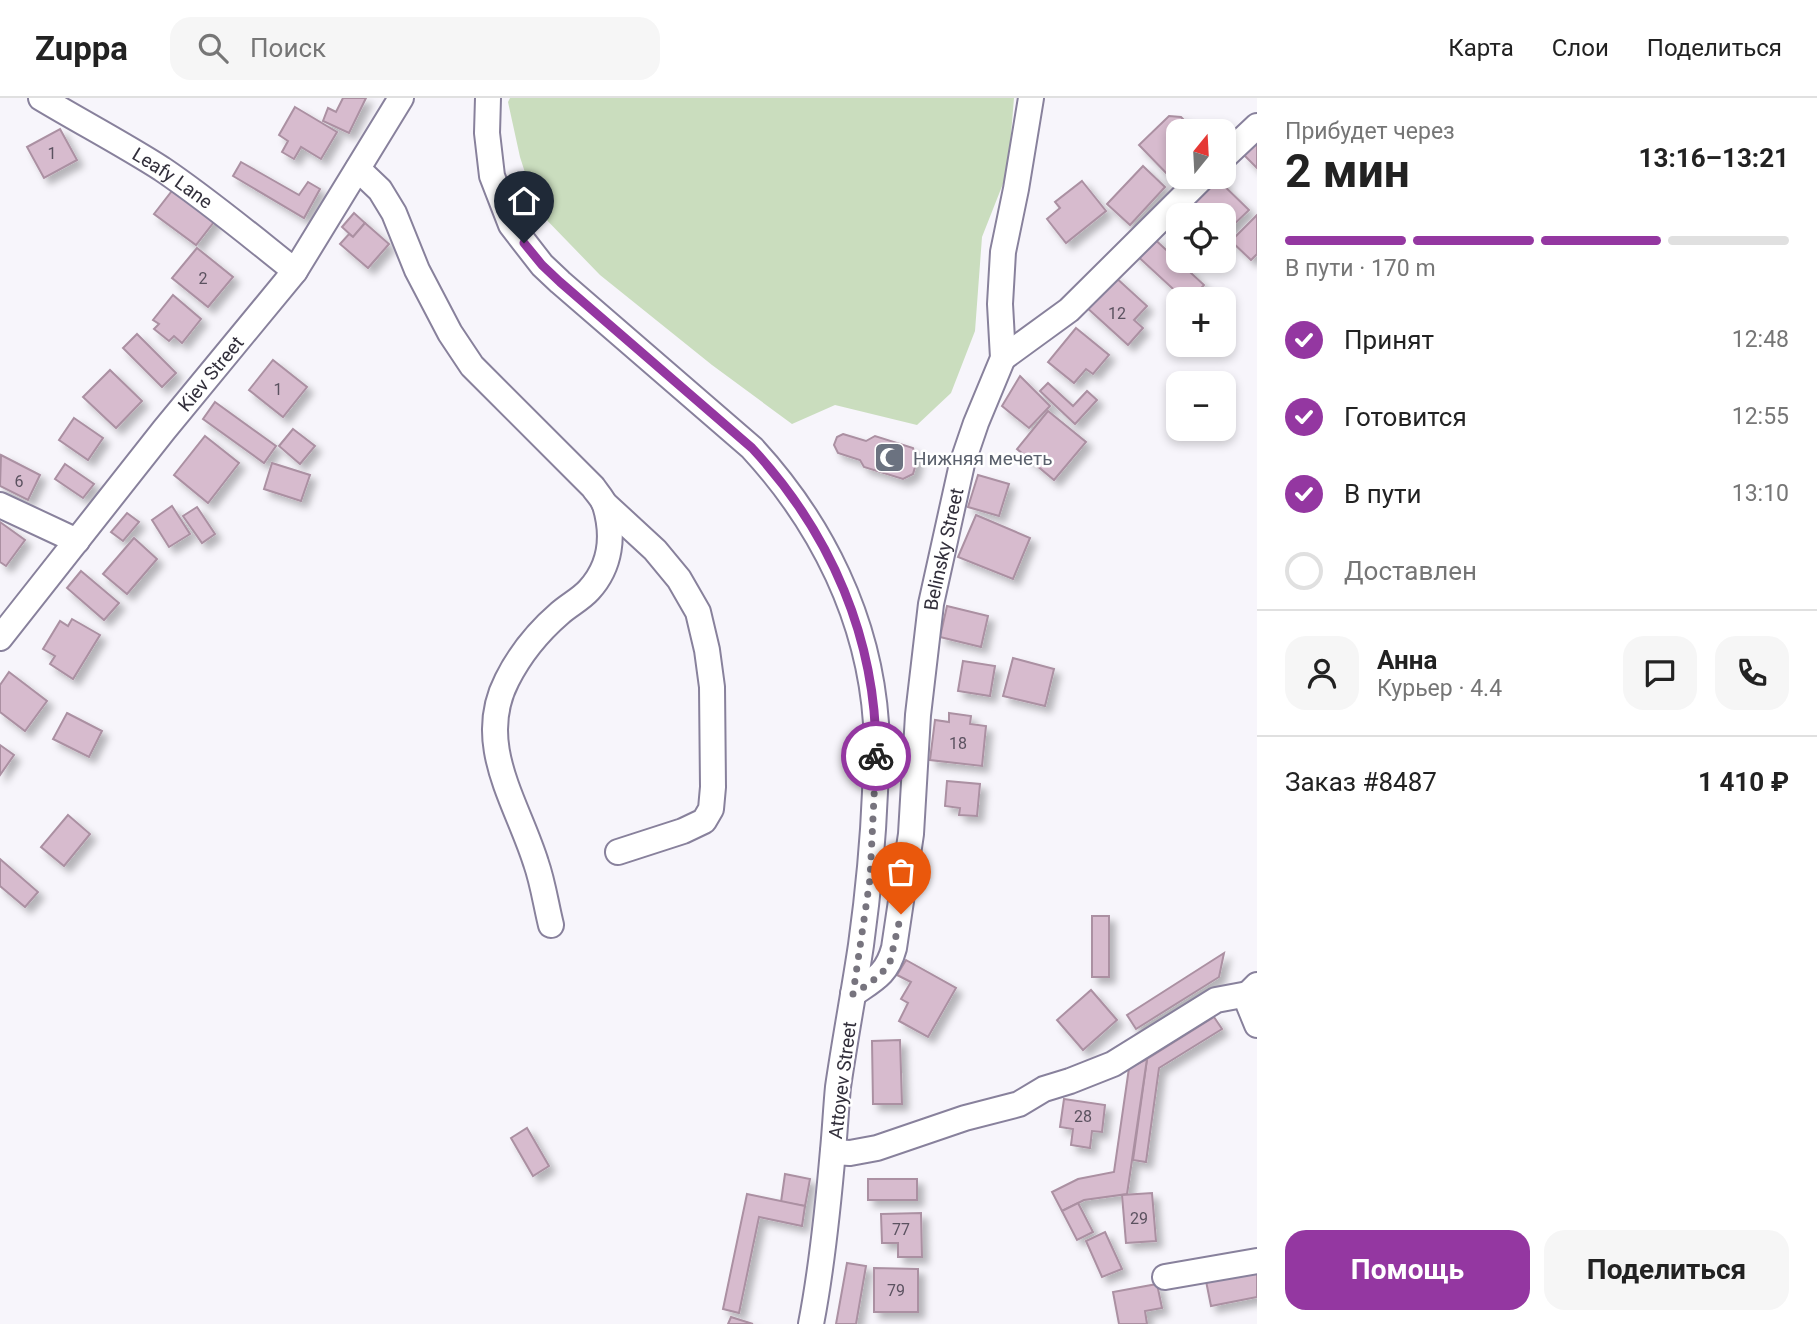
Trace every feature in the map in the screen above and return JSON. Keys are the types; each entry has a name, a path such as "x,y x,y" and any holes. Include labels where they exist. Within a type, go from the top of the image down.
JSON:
{"street":[{"name":"Leafy Lane","path":"41,98 162,169 213,205 295,271"},
{"name":"Kiev Street","path":"0,638 164,430 295,271 401,98"},
{"name":"Attoyev Street","path":"488,98 487,133 492,176 511,225 542,265 560,282 752,448 774,472 825,548 857,621 876,724 874,818 870,879 838,1089 824,1234 811,1324"},
{"name":"Belinsky Street","path":"853,994 886,969 894,948 911,834 918,715 931,604 962,464 975,423 1003,358 1000,304 1003,252 1031,98"},
{"path":"1236,146 1257,126"},
{"path":"358,169 380,190 394,213 416,270 450,334 472,366 584,478 604,503 655,550 678,579 698,612 712,687 711,809 704,821 683,831 618,852"},
{"path":"1003,358 1069,310 1191,189"},
{"path":"551,925 536,863 498,762 494,717 506,681 528,646 559,613 588,591 603,572 611,541 604,503"},
{"path":"0,505 77,541"},
{"path":"1253,990 1248,1003 1257,1025"},
{"path":"833,1152 850,1153 877,1148 965,1118 1019,1104 1044,1089 1113,1065 1216,1000 1253,990"},
{"path":"1166,1277 1257,1261"}],"green space":[{"path":"510,98 1014,98 1008,171 982,237 975,331 951,393 917,425 835,405 792,424 712,365 600,275 537,210 520,157 508,102"}],"building":[{"path":"343,98 366,98 349,133 323,121 328,108 336,112"},
{"path":"295,107 337,132 321,159 301,147 294,159 282,152 288,141 279,135"},
{"path":"1169,116 1183,119 1166,119 1166,173 1139,145"},
{"path":"60,129 77,160 44,178 27,147"},
{"path":"1257,142 1257,168 1244,155"},
{"path":"241,162 299,195 308,182 320,189 304,218 233,176"},
{"path":"1143,166 1165,187 1130,225 1107,204"},
{"path":"1082,181 1106,211 1066,243 1047,219 1060,208 1055,202"},
{"path":"175,187 217,218 196,245 154,214"},
{"path":"1202,189 1227,189 1249,210 1236,222 1236,203 1187,203"},
{"path":"354,213 365,223 353,237 342,227"},
{"path":"1257,215 1257,254 1251,260 1236,246 1236,236"},
{"path":"365,223 389,244 368,268 340,244 349,234 353,237"},
{"path":"1149,234 1166,250 1166,273 1191,273 1204,285 1171,287 1133,252"},
{"path":"197,248 233,277 208,307 172,278"},
{"path":"1113,275 1147,306 1134,320 1143,328 1128,345 1085,306"},
{"path":"173,295 201,319 182,343 174,336 169,341 154,329 159,324 153,320"},
{"path":"1076,328 1109,355 1093,374 1086,369 1074,383 1048,362"},
{"path":"137,334 176,373 162,387 123,348"},
{"path":"273,360 307,387 283,417 249,390"},
{"path":"110,370 142,401 116,428 83,397"},
{"path":"1020,376 1050,406 1029,428 1002,406"},
{"path":"1048,383 1073,406 1087,391 1097,400 1075,424 1040,391"},
{"path":"215,402 276,446 264,463 203,419"},
{"path":"1048,411 1086,442 1054,480 1017,449"},
{"path":"74,418 103,438 88,460 59,440"},
{"path":"293,429 315,446 300,464 279,446"},
{"path":"843,434 866,441 875,436 913,448 917,460 913,474 903,479 864,467 860,460 838,453 834,445 837,437"},
{"path":"205,436 239,463 208,503 174,475"},
{"path":"1,455 40,475 28,500 0,486"},
{"path":"272,463 310,475 301,501 264,489"},
{"path":"65,464 94,484 83,498 55,479"},
{"path":"978,475 1009,484 999,516 968,507"},
{"path":"172,506 190,534 169,547 152,520"},
{"path":"197,507 215,534 202,543 183,516"},
{"path":"127,513 139,522 123,541 111,532"},
{"path":"976,515 1030,538 1013,579 958,557"},
{"path":"0,522 25,540 6,566 0,562"},
{"path":"134,538 157,559 127,594 103,574"},
{"path":"81,571 119,603 104,620 67,588"},
{"path":"947,606 988,616 981,647 940,637"},
{"path":"72,619 100,635 73,679 50,664 55,656 43,649 60,621 68,626"},
{"path":"1013,658 1054,669 1045,706 1003,696"},
{"path":"963,661 995,666 990,696 958,691"},
{"path":"9,672 47,701 25,731 0,712 0,685"},
{"path":"67,713 102,731 89,757 53,739"},
{"path":"949,713 971,716 970,724 986,726 982,766 930,760 935,720 949,722"},
{"path":"0,745 14,755 0,775"},
{"path":"947,781 980,784 977,816 959,815 960,808 945,806"},
{"path":"68,815 90,834 64,866 41,847"},
{"path":"0,859 38,892 25,907 0,886"},
{"path":"1092,916 1109,916 1109,977 1092,977"},
{"path":"1224,953 1219,977 1136,1029 1127,1015"},
{"path":"906,960 956,988 928,1037 899,1021 908,1003 901,999 911,982 897,975"},
{"path":"1091,990 1117,1020 1083,1050 1057,1020"},
{"path":"1214,1017 1222,1029 1159,1068 1146,1162 1133,1160 1147,1059"},
{"path":"900,1040 902,1104 873,1104 872,1041"},
{"path":"1147,1059 1127,1194 1084,1200 1062,1211 1052,1192 1078,1179 1114,1172 1129,1068"},
{"path":"1064,1099 1105,1105 1102,1132 1092,1131 1090,1148 1071,1145 1073,1129 1060,1127"},
{"path":"527,1128 549,1166 533,1176 511,1138"},
{"path":"785,1174 810,1179 805,1206 781,1202"},
{"path":"868,1179 917,1179 917,1200 868,1200"},
{"path":"1152,1193 1156,1241 1126,1243 1122,1195"},
{"path":"747,1194 805,1206 802,1226 759,1217 739,1313 723,1309"},
{"path":"1078,1203 1093,1232 1077,1240 1062,1211"},
{"path":"921,1213 922,1257 898,1257 898,1243 882,1243 881,1214"},
{"path":"1105,1232 1122,1269 1102,1277 1086,1241"},
{"path":"847,1263 866,1266 856,1324 836,1324"},
{"path":"874,1268 918,1269 918,1312 874,1312"},
{"path":"1257,1271 1257,1297 1211,1306 1206,1281"},
{"path":"1157,1284 1162,1308 1145,1311 1147,1324 1119,1324 1113,1292"},
{"path":"731,1317 753,1324 728,1324"}],"way so far":[{"path":"876,756 870,879 853,994 886,969 894,948 901,914"}],"place":[{"name":"Нижняя мечеть","path":"890,458"}],"route":[{"path":"524,243 560,282 752,448 774,472 810,522 839,575 857,621 876,724 876,756"}]}
